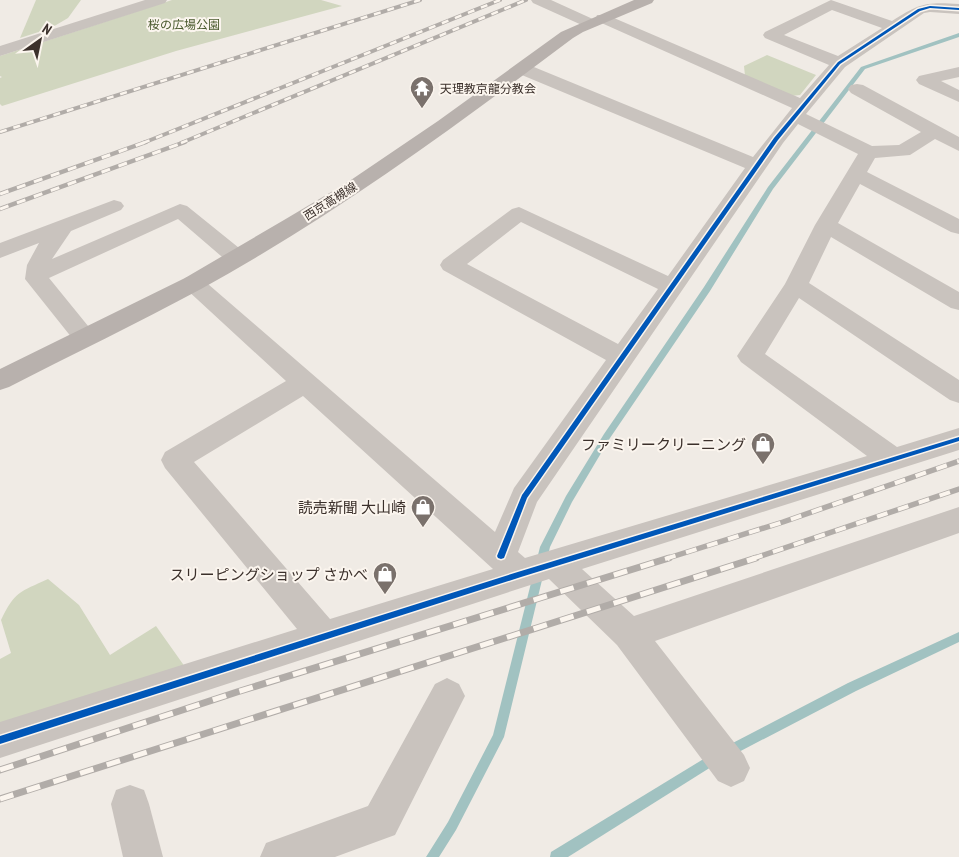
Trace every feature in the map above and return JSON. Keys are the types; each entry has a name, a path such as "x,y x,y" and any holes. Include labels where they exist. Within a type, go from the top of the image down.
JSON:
{"main road":[{"name":"西京高槻線","path":"0,380 193,283 370,176 445,125 567,35 647,0"}],"street":[{"path":"92,21 103,0"},
{"path":"0,51 160,0"},
{"path":"538,0 596,21 807,119 870,152 903,151 935,131"},
{"path":"839,63 771,35 831,4 892,26"},
{"path":"511,565 524,498 621,357 757,166 807,119 839,63 892,26 924,8 959,9"},
{"path":"522,69 757,166"},
{"path":"959,72 925,80 959,97"},
{"path":"857,89 959,145"},
{"path":"870,152 826,226 796,285 750,356 894,460"},
{"path":"857,175 959,227"},
{"path":"0,251 114,206"},
{"path":"36,275 180,210 236,257"},
{"path":"621,357 451,264 519,213 672,287"},
{"path":"63,226 41,260 36,275 37,279 86,337"},
{"path":"826,226 959,302"},
{"path":"193,283 511,565"},
{"path":"796,285 959,393"},
{"path":"305,382 175,460 323,636"},
{"path":"0,740 323,636 511,565 555,564 959,439"},
{"path":"629,634 959,520"},
{"path":"555,564 629,634 731,768"},
{"path":"280,857 381,820 447,696"},
{"path":"130,804 143,857"}],"green space":[{"path":"36,0 81,0 68,18 51,28 20,38"},
{"name":"桜の広場公園","path":"172,0 321,0 342,6 176,51 2,106 0,104 0,78 2,77 0,76 0,56"},
{"path":"767,55 816,75 800,95 791,96 745,76 744,66"},
{"path":"48,579 79,605 110,655 156,626 190,674 0,735 0,659 11,653 1,620 10,603 19,594"}],"waterway":[{"path":"432,857 452,826 498,737 545,547 569,499 607,436 707,289 770,188 863,68 959,35"},
{"path":"729,751 852,687 959,637"},
{"path":"556,857 715,758"}],"railway":[{"path":"0,132 420,0"},
{"path":"143,143 500,0"},
{"path":"181,143 526,0"},
{"path":"0,194 146,142"},
{"path":"0,209 185,142"},
{"path":"665,559 783,522 959,461"},
{"path":"752,559 959,489"},
{"path":"0,770 237,692 669,558"},
{"path":"0,799 756,558"}],"cycle path":[{"path":"501,556 524,497 776,139 839,63 919,10 930,7 959,9"},
{"path":"0,740 521,574 959,439"}],"place":[{"name":"天理教京龍分教会","path":"422,109"},
{"name":"ファミリークリーニング","path":"763,465"},
{"name":"読売新聞 大山崎","path":"423,528"},
{"name":"スリーピングショップ さかべ","path":"385,595"}]}
